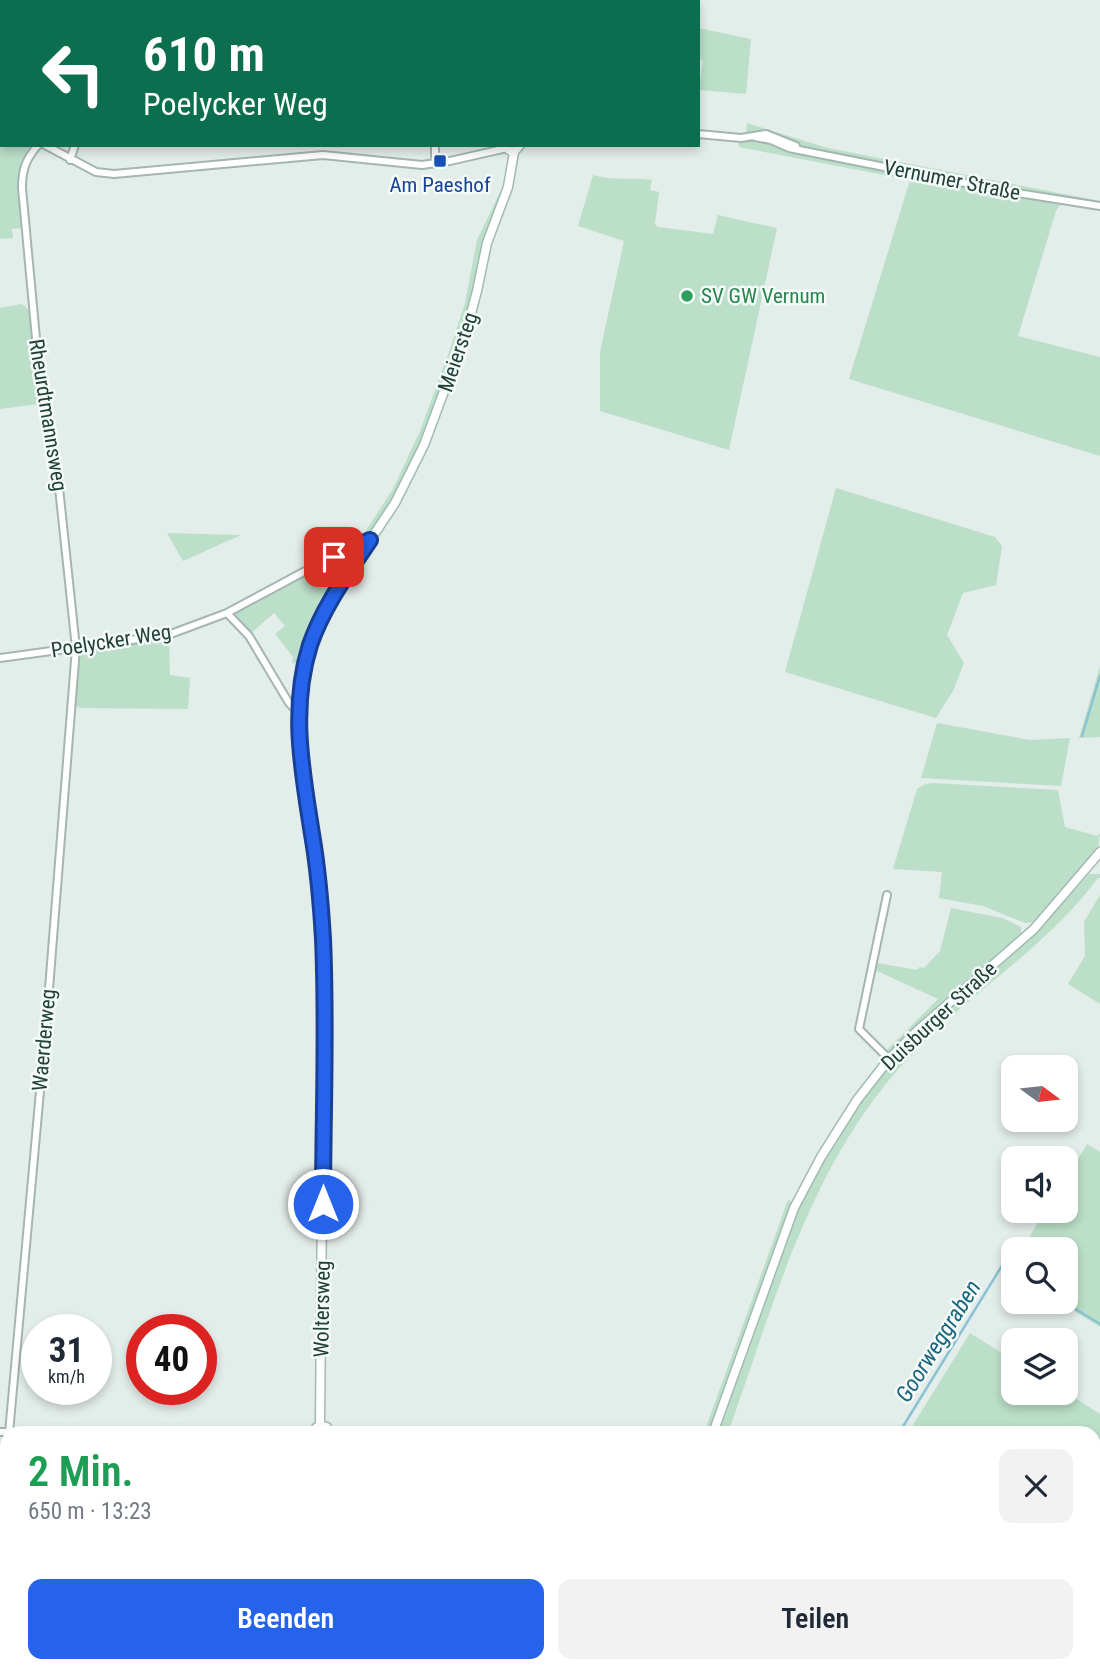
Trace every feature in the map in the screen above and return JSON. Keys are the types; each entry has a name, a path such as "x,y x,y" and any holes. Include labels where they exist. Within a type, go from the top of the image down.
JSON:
{"street":[{"name":"Vernumer Straße","path":"700,134 755,137 766,134 804,150 1005,191 1100,206"},
{"name":"Rheurdtmannsweg","path":"37,147 23,169 22,188 42,403 57,469 76,648"},
{"path":"48,147 96,172 114,174 323,155 411,165 435,164 512,147"},
{"path":"70,160 74,147"},
{"path":"435,147 435,164"},
{"name":"Meiersteg","path":"370,540 396,503 415,467 435,418 472,309 487,243 508,187 512,147"},
{"name":"Poelycker Weg","path":"0,658 167,635 227,613 370,540"},
{"name":"Woltersweg","path":"316,1426 323,937 298,712 310,646 320,621 370,540"},
{"path":"227,613 250,636 289,703 298,712"},
{"name":"Waerderweg","path":"10,1426 47,1014 76,648"},
{"name":"Duisburger Straße","path":"716,1426 794,1208 821,1157 857,1100 889,1059 925,1024 1034,929 1100,852"},
{"path":"887,895 859,1029 889,1059"}],"green space":[{"path":"700,28 751,39 746,94 700,90 703,60 700,59"},
{"path":"747,123 828,148 1100,203 1024,191 804,146 773,133 746,133"},
{"path":"738,141 766,141 783,149 1061,204 1056,211 1018,336 1100,357 1100,456 849,379 910,180 739,147"},
{"path":"0,147 29,147 21,162 18,176 22,228 12,229 13,238 0,239"},
{"name":"SV GW Vernum","path":"593,175 652,180 650,190 659,192 655,224 658,227 713,234 718,215 777,228 729,450 600,411 600,352 624,241 578,226"},
{"path":"499,194 501,197 484,237 464,326 426,431 394,499 370,535 363,535 393,489 420,431 465,303 477,240"},
{"path":"22,304 29,310 38,404 0,409 0,308"},
{"path":"836,488 995,537 1002,546 996,585 963,593 947,635 964,663 953,691 936,718 785,672"},
{"path":"167,533 241,535 183,561"},
{"path":"350,552 354,558 316,625 304,660 296,699 291,700 295,663 292,663 293,657 275,634 285,626 274,613 250,634 238,620 237,610 341,557 343,560"},
{"path":"169,637 170,675 190,678 188,709 79,708 75,704 79,656 85,650"},
{"path":"1100,666 1100,737 1079,738"},
{"path":"937,723 1030,740 1070,738 1061,786 921,778"},
{"path":"932,783 1058,790 1065,827 1097,836 1100,833 1098,849 1068,887 1034,922 1025,923 983,906 939,898 942,872 893,869 917,789"},
{"path":"1089,874 1100,874 1100,878 1053,929 925,1040 869,1106 842,1149 797,1240 730,1426 720,1426 800,1203 840,1133 896,1057 1037,931"},
{"path":"1100,895 1100,1004 1068,984 1085,956 1084,922"},
{"path":"951,908 1002,918 1021,927 1021,936 944,1001 891,1051 886,1051 938,999 875,970 877,963 918,970 919,967 924,968 940,951"},
{"path":"1087,1144 1100,1152 1100,1327 1078,1313 1078,1237 1029,1237 1038,1223 1078,1223 1078,1159"},
{"path":"788,1200 792,1202 712,1426 707,1426"},
{"path":"970,1333 1001,1352 1001,1405 1078,1405 1078,1400 1100,1414 1100,1426 912,1426"}],"waterway":[{"path":"1082,736 1100,676"},
{"name":"Goorweggraben","path":"903,1426 1001,1267"},
{"name":"Goorweggraben","path":"1078,1311 1100,1324"}],"place":[{"name":"Am Paeshof","path":"440,161"},
{"name":"SV GW Vernum","path":"687,296"}],"route":[{"path":"323,1204 323,937 316,859 298,736 298,712 310,646 320,621 370,540 334,557"}]}
